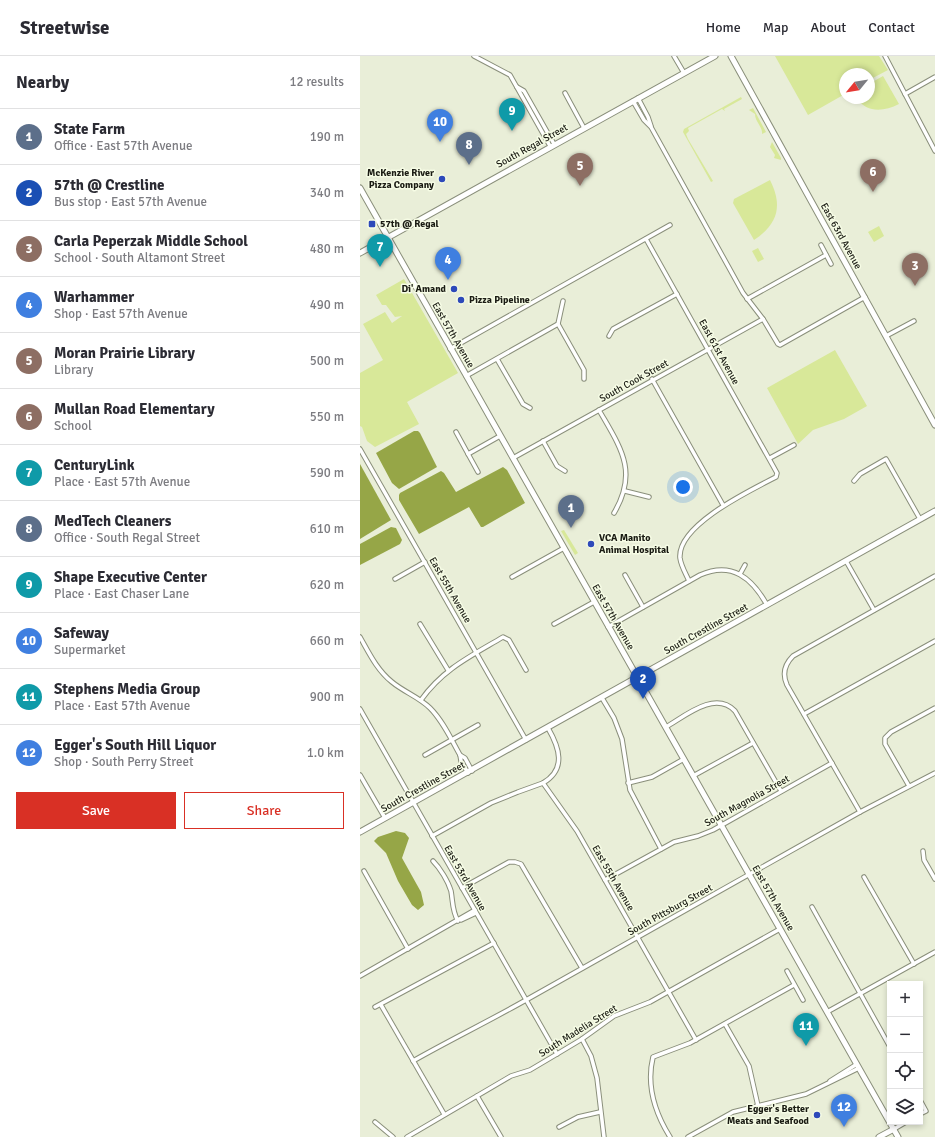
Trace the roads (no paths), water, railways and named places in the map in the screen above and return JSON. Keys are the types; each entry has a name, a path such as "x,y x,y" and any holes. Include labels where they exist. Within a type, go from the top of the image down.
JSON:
{"street":[{"path":"474,56 510,75 552,145"},
{"path":"674,56 684,74"},
{"name":"South Regal Street","path":"360,253 552,145 715,56"},
{"name":"East 63rd Avenue","path":"731,56 935,425"},
{"path":"885,56 935,151"},
{"path":"905,94 935,77"},
{"path":"565,93 584,128"},
{"path":"636,100 645,110 651,127 747,299 763,319 775,341 780,345 865,297"},
{"path":"636,100 644,120 651,127"},
{"name":"East 57th Avenue","path":"360,188 898,1137"},
{"path":"450,349 670,225"},
{"name":"East 61st Avenue","path":"646,239 770,458 777,473 776,477 723,505"},
{"path":"821,245 831,264"},
{"path":"747,299 826,255"},
{"path":"609,336 613,329 677,294"},
{"path":"563,301 558,324 584,370 584,379"},
{"name":"South Cook Street","path":"513,458 652,379 763,319"},
{"path":"886,336 914,321"},
{"path":"466,376 558,324"},
{"path":"497,359 523,404 530,408"},
{"path":"652,379 723,505 686,538 681,548 680,558 689,581"},
{"path":"599,410 623,456 626,475 625,491 614,513"},
{"path":"456,432 478,472"},
{"path":"468,454 500,436"},
{"path":"543,441 557,466 565,471"},
{"path":"770,458 794,445"},
{"name":"East 55th Avenue","path":"360,449 526,740"},
{"path":"854,481 860,474 886,459 920,519"},
{"path":"625,491 649,497"},
{"name":"South Crestline Street","path":"360,832 470,772 935,511"},
{"path":"512,577 564,548"},
{"path":"846,561 874,610"},
{"path":"395,579 425,562"},
{"path":"740,574 745,565"},
{"path":"608,627 704,573 714,571 725,570 740,574 753,584 767,605"},
{"path":"625,575 643,607"},
{"path":"860,812 785,681 785,667 793,656 935,576"},
{"path":"554,624 594,602"},
{"path":"420,624 448,670"},
{"path":"422,700 434,683 448,670 506,636 526,670"},
{"path":"360,637 373,661 385,676 398,686 422,700 436,714 460,754 461,761 470,772"},
{"path":"804,714 935,641"},
{"path":"602,698 620,733 624,746 628,783 637,807 661,849"},
{"path":"666,727 707,704 722,703 735,711 781,791"},
{"path":"909,786 885,744 885,738 891,732 935,708"},
{"name":"East 53rd Avenue","path":"360,709 557,1054"},
{"path":"425,755 478,725"},
{"path":"432,836 492,803 543,783 554,772 559,757 558,747 548,728"},
{"path":"694,776 753,743"},
{"path":"628,783 652,777 684,759"},
{"name":"South Magnolia Street","path":"605,880 678,840 707,832 721,825 832,763"},
{"name":"South Pittsburg Street","path":"413,1061 469,1029 485,1023 860,812 935,773"},
{"path":"360,775 385,818"},
{"name":"East 55th Avenue","path":"543,783 572,822 696,1040"},
{"path":"923,851 924,860 935,879"},
{"path":"433,862 450,888 453,910 458,921"},
{"path":"462,888 505,864 517,862 525,869 582,968"},
{"path":"364,871 408,950"},
{"path":"864,877 914,964"},
{"path":"812,907 887,1042"},
{"path":"360,976 475,911"},
{"name":"South Madelia Street","path":"407,1137 444,1114 517,1073 527,1071 557,1054 582,1039 614,1016 650,1002 780,929"},
{"path":"375,1007 494,943"},
{"path":"827,1012 935,952"},
{"path":"787,971 803,1000"},
{"path":"670,1137 657,1113 652,1096 651,1068 653,1057 696,1040 794,985"},
{"path":"381,1005 444,1114"},
{"path":"726,1024 748,1066 758,1106"},
{"path":"582,1039 591,1056 597,1078 604,1137"},
{"path":"688,1137 727,1115 806,1094 829,1082 835,1081 858,1066"},
{"path":"477,1096 500,1137"},
{"path":"559,1127 578,1117 600,1112"},
{"path":"375,1122 393,1137"},
{"path":"879,1137 901,1125"}],"place":[{"name":"Shape Executive Center","path":"512,131"},
{"name":"Safeway","path":"440,142"},
{"name":"MedTech Cleaners","path":"469,165"},
{"name":"McKenzie River Pizza Company","path":"442,179"},
{"name":"Moran Prairie Library","path":"580,186"},
{"name":"Mullan Road Elementary","path":"873,192"},
{"name":"57th @ Regal","path":"372,224"},
{"name":"CenturyLink","path":"380,267"},
{"name":"Warhammer","path":"448,280"},
{"name":"Carla Peperzak Middle School","path":"915,286"},
{"name":"Di' Amand","path":"454,289"},
{"name":"Pizza Pipeline","path":"461,300"},
{"name":"State Farm","path":"571,528"},
{"name":"VCA Manito Animal Hospital","path":"591,544"},
{"name":"57th @ Crestline","path":"643,699"},
{"name":"Stephens Media Group","path":"806,1046"},
{"name":"Egger's Better Meats and Seafood","path":"817,1115"},
{"name":"Egger's South Hill Liquor","path":"844,1127"}]}
